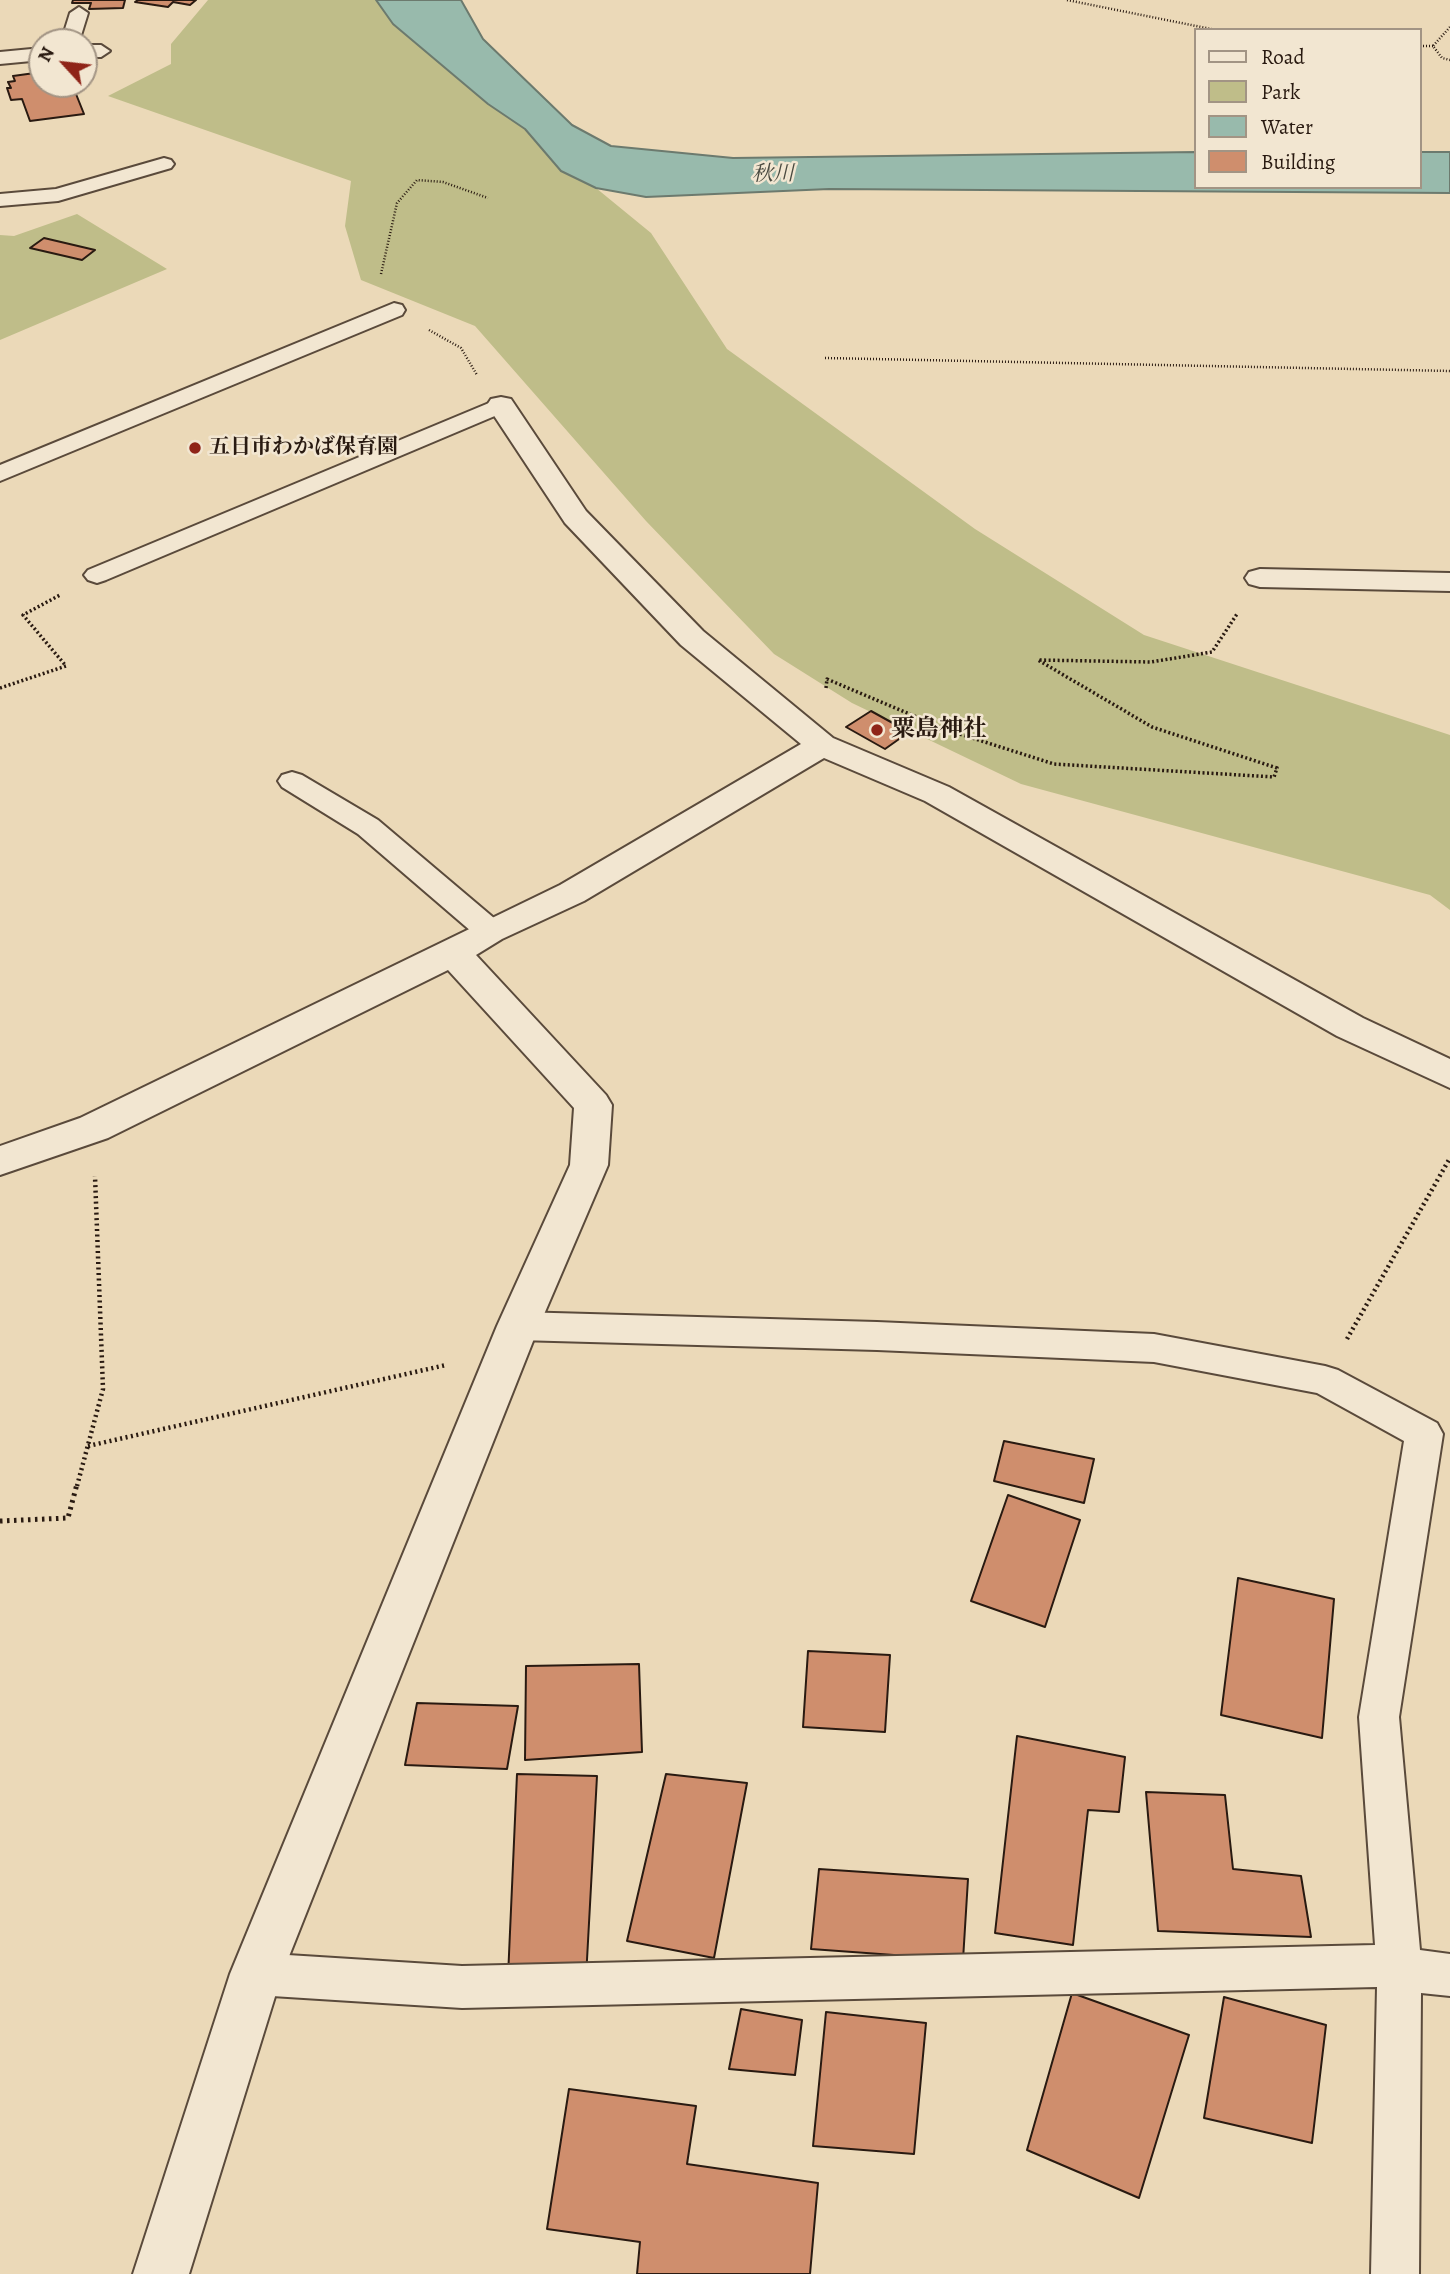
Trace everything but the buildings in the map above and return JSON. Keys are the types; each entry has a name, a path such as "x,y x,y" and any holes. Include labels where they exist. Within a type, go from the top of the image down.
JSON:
{"street":[{"path":"501,405 575,517 692,638 822,745 937,794 1350,1027 1450,1075"},
{"path":"1260,578 1450,582"},
{"path":"0,1161 93,1128 572,893 822,745"},
{"path":"161,2274 257,1974 512,1339 589,1165 593,1105 471,942"}],"lane":[{"path":"74,28 79,13"},
{"path":"0,58 28,55"},
{"path":"0,70 28,67"},
{"path":"0,200 58,195 164,164"},
{"path":"0,474 394,310"},
{"path":"97,575 501,405"},
{"path":"292,781 368,827 471,942"},
{"path":"512,1339 877,1336 1154,1348 1325,1380 1424,1434 1379,1717 1399,1968 1395,2274"},
{"path":"257,1974 462,1987 1374,1966 1450,1975"}],"path":[{"path":"1067,0 1206,28"},
{"path":"1422,46 1433,46 1450,27"},
{"path":"1433,46 1441,58 1450,60"},
{"path":"488,198 443,182 417,180 397,203 380,278 394,310 461,348 501,405"},
{"path":"825,358 1450,371"},
{"path":"0,688 66,666 23,615 97,575"},
{"path":"822,745 827,679 947,730 1054,764 1274,777 1277,768 1152,727 1038,660 1151,662 1212,652"},
{"path":"0,1521 68,1518 103,1389 93,1128"},
{"path":"1325,1380 1450,1158"},
{"path":"88,1446 512,1339"}],"green space":[{"path":"208,0 376,0 393,24 488,104 525,129 561,171 596,188 651,233 727,349 975,529 1144,635 1450,735 1450,910 1430,895 1021,784 852,703 774,654 646,521 475,326 361,280 345,226 351,181 108,96 171,64 171,44"},
{"path":"77,214 167,269 0,340 0,235 14,236"}],"water":[{"name":"秋川","path":"376,0 461,0 483,39 572,125 611,146 733,158 1194,152 1194,189 1422,189 1422,152 1450,152 1450,193 829,189 646,197 596,188 561,171 525,129 488,104 393,24"}],"place":[{"name":"五日市わかば保育園","path":"195,448"},
{"name":"粟島神社","path":"877,730"}]}
